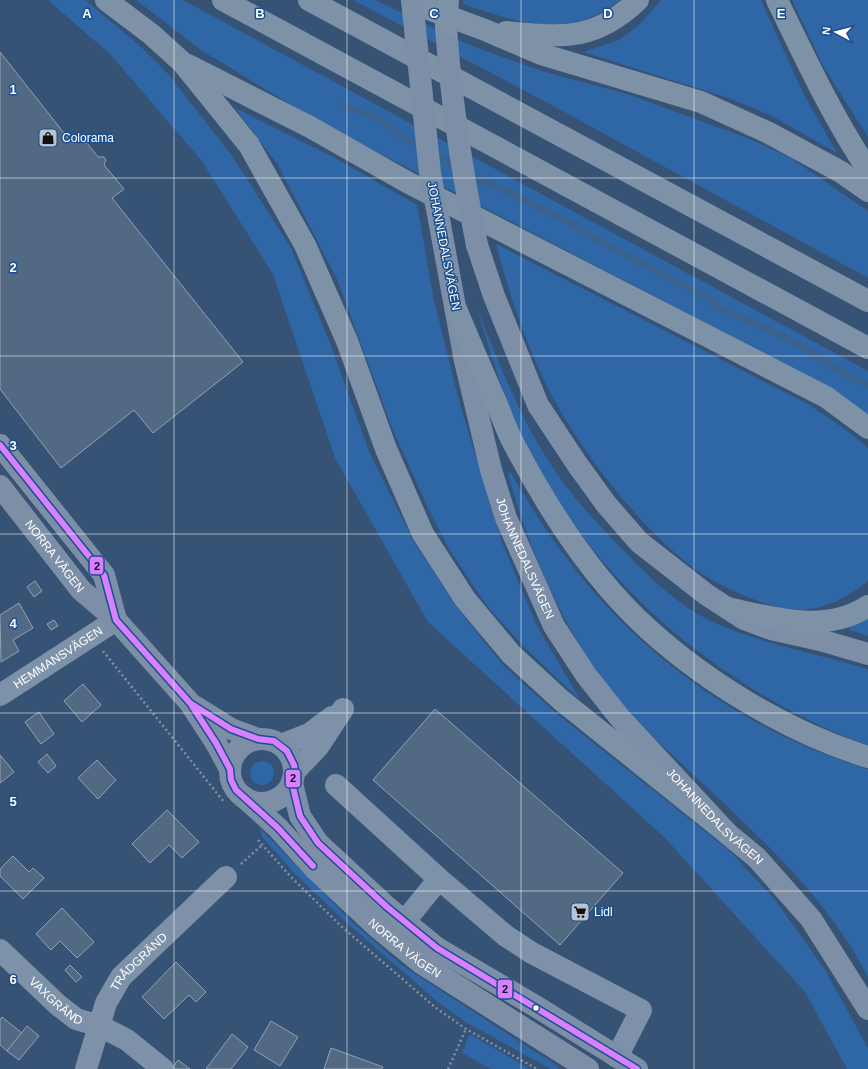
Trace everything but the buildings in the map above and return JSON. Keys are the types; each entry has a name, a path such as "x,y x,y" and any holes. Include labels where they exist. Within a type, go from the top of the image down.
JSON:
{"highway":[{"path":"106,0 151,34 182,62 248,145 305,245 347,341 386,449 423,534 466,599 510,654 556,695 728,834"},
{"path":"223,0 868,348"},
{"path":"309,0 868,301"},
{"path":"412,0 431,10 485,30 541,54 701,102 769,133 841,172 868,191"},
{"path":"446,27 448,0"},
{"path":"485,30 555,37 581,34 609,22 625,13 638,0"},
{"path":"777,0 812,76 850,143 868,170"},
{"path":"182,62 310,127 407,182 826,397 868,428"},
{"path":"456,309 514,445 574,543 611,590 646,628 685,659 723,685 759,708 807,733 868,757"},
{"path":"728,608 783,620 807,622 830,621 860,611 868,606"}],"main road":[{"name":"JOHANNEDALSVÄGEN","path":"412,0 430,172 475,406 493,477 506,518 554,626 586,675 620,718 728,834 757,858 812,919 868,1010"},
{"path":"444,0 462,167 477,245 494,296 538,405 576,464 606,504 640,542 707,595 744,619 771,629 820,640 868,654"},
{"name":"NORRA VÄGEN","path":"0,445 104,575 116,620"},
{"name":"NORRA VÄGEN","path":"0,486 81,590 116,620 190,703 216,743 230,769"},
{"name":"NORRA VÄGEN","path":"190,703 231,729 258,739"},
{"path":"258,739 268,739 281,745 287,750 292,759 294,777 286,793 277,800 267,803 254,803 236,790 231,780 230,769 233,758 238,749 249,742 258,739"},
{"name":"NORRA VÄGEN","path":"294,777 300,816 318,843 404,922 437,948 537,1007 637,1069"},
{"name":"NORRA VÄGEN","path":"244,797 278,828 316,870 372,922 421,963 588,1069"}],"street":[{"name":"HEMMANSVÄGEN","path":"0,696 116,620"},
{"path":"281,745 308,734 343,709 318,747 294,777"},
{"path":"336,785 439,879 506,936 532,953 641,1010 617,1057"},
{"name":"TRÅDGRÄND","path":"86,1069 106,1004 121,977 226,877"},
{"path":"404,922 439,879"},
{"name":"VAXGRÄND","path":"0,950 58,1005 76,1019 100,1026 127,1040 163,1069"}],"path":[{"path":"253,853 262,845"},
{"path":"448,1069 466,1028"}],"shaded area":[{"path":"48,0 85,0 139,45 168,74 231,154 291,248 331,346 370,454 414,542 454,603 502,664 556,713 730,851 776,901 825,970 868,1048 868,1069 847,1069 805,992 665,838 428,622 335,458 273,274 201,160 111,55"},
{"path":"136,0 183,0 868,371 868,416 832,389 314,119 201,50"},
{"path":"353,0 375,0 467,44 545,72 627,94 750,139 791,158 868,211 868,278 557,108"},
{"path":"463,0 620,0 601,12 582,20 563,24 543,24 523,22 483,11 463,4"},
{"path":"661,0 761,0 803,93 837,153 772,116 731,99 583,52 619,40 639,25"},
{"path":"792,0 868,0 868,137 823,66"},
{"path":"235,108 335,158 417,205 434,300 459,401 503,545 537,626 581,701 523,646 487,606 449,549 428,508 392,428 337,279 278,165"},
{"path":"496,244 808,404 846,430 868,448 868,581 855,591 825,606 801,610 786,609 757,601 722,586 696,570 673,551 627,504 606,478 567,422 551,394 525,337 509,291"},
{"path":"476,306 514,397 536,441 570,492 602,528 655,582 686,607 709,620 747,636 868,669 868,745 836,733 784,707 744,683 705,656 668,627 634,595 602,560 573,523 547,484 525,442 504,392"},
{"path":"511,473 548,533 591,589 624,624 659,656 697,685 738,711 780,734 823,754 868,769 868,977 830,916 807,889 758,836 640,725 613,693 592,664 557,604 542,572 518,507 508,474"},
{"path":"868,619 868,636 849,630 850,626"},
{"path":"262,761 270,765 274,773 270,781 262,785 254,781 250,773 254,765"},
{"path":"260,828 350,920 403,966 559,1067 558,1069 551,1069 467,1023 438,1002 347,923 295,874 262,837"},
{"path":"469,1035 530,1069 491,1069 462,1053"}],"waterway":[{"path":"344,106 375,117 404,138 423,148"},
{"path":"433,154 458,168"},
{"path":"469,174 569,222 590,236 694,292 702,294 711,300 718,308 782,336 849,376 868,385"}],"transit line":[{"name":"2","path":"0,445 104,575 116,620 190,703 231,729 258,739 274,741 287,751 294,765 295,771 292,783 300,816 318,843 387,907 437,948 637,1069"},
{"name":"2","path":"192,706 216,743 230,769 231,780 236,790 278,828 313,866"}],"place":[{"name":"Colorama","path":"48,138"},
{"name":"Lidl","path":"580,912"}]}
